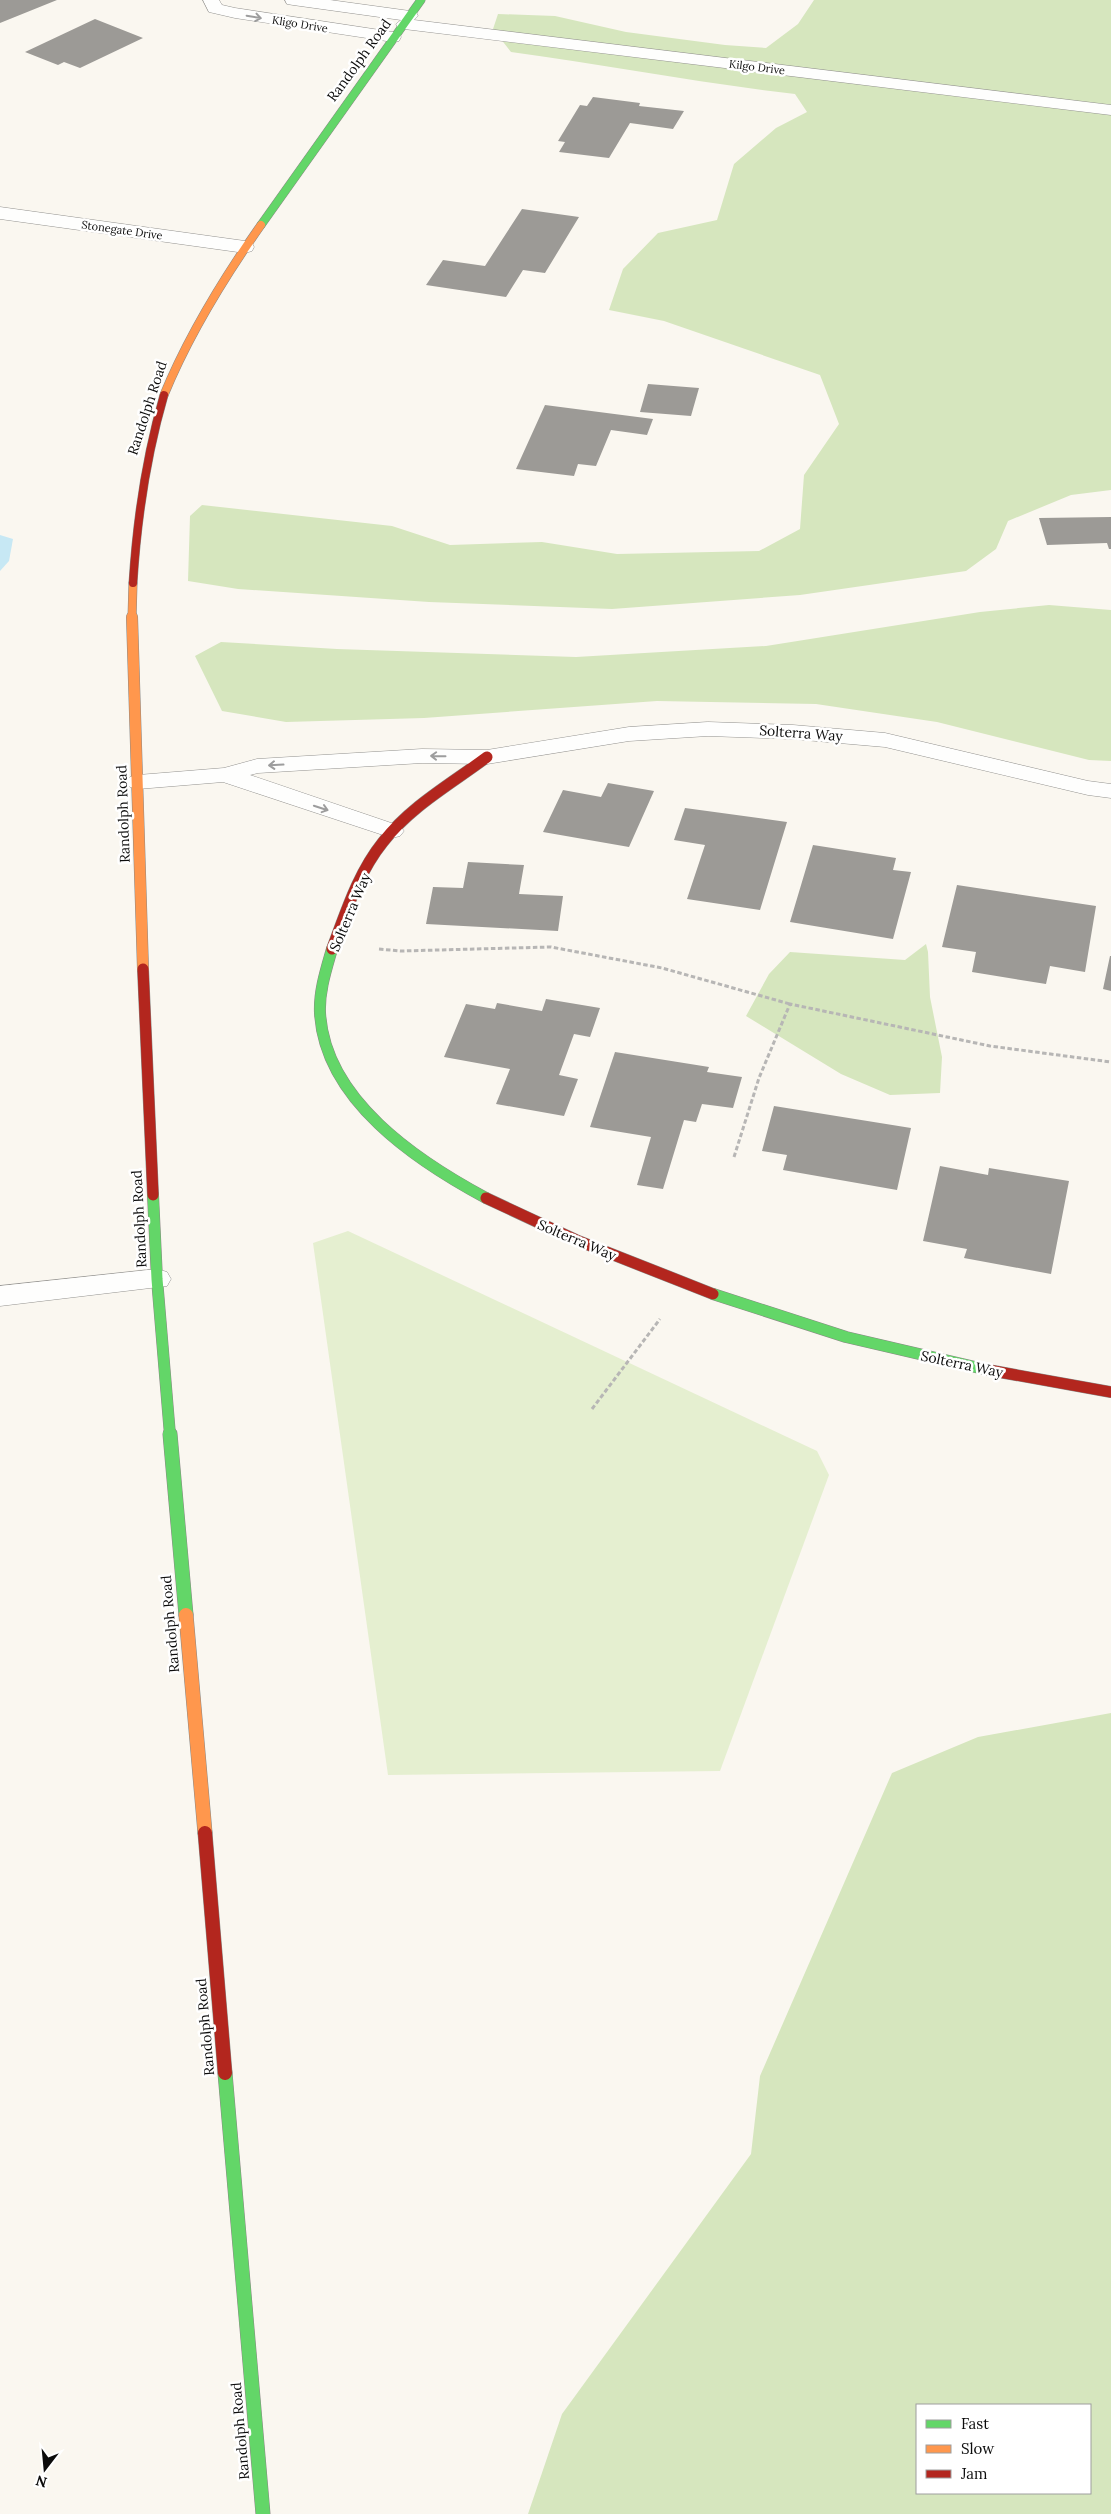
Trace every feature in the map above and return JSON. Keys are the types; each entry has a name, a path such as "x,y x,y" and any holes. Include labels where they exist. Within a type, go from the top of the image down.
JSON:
{"street":[{"name":"Kligo Drive","path":"211,0 215,8 235,13 393,38"},
{"name":"Kligo Drive","path":"293,0 407,20"},
{"name":"Randolph Road","path":"263,2514 157,1279 142,980 132,619 134,564 145,460 164,395 182,350 221,282 421,0"},
{"name":"Kilgo Drive","path":"407,20 1111,110"},
{"name":"Stonegate Drive","path":"0,213 245,247"},
{"name":"Solterra Way","path":"138,782 225,775 257,766 422,756 487,757 569,742 629,734 708,729 792,732 885,740 1088,788 1111,791"},
{"name":"Solterra Way","path":"487,757 392,830 366,870 334,946 321,993 322,1028 334,1064 359,1099 398,1141 452,1180 529,1220 685,1285 765,1312 884,1347 1016,1376 1111,1392"},
{"name":"Solterra Way","path":"225,775 392,830"},
{"path":"0,1296 157,1279"}],"path":[{"path":"334,946 401,951 551,947 662,968 790,1004 955,1041 1030,1054 1111,1062"},
{"path":"734,1158 759,1078 790,1004"},
{"path":"592,1409 685,1285"}],"green space":[{"path":"814,0 1111,0 1111,490 1071,495 1008,521 996,549 966,571 800,595 612,609 429,602 238,589 188,581 190,516 202,505 392,526 450,545 542,542 617,554 759,551 800,529 804,475 839,424 820,375 664,321 609,310 623,269 658,233 717,220 734,164 776,128 807,112 795,94 511,52 493,29 498,14 555,16 626,32 725,45 766,48 798,24"},
{"path":"1049,605 1111,610 1111,761 1089,760 937,722 816,704 657,701 424,718 286,722 222,711 195,656 221,642 337,649 576,657 766,646 980,612"},
{"path":"926,944 930,997 942,1057 940,1093 890,1095 841,1074 746,1016 769,974 790,952 905,960"},
{"path":"348,1231 817,1451 829,1475 720,1771 388,1775 313,1243"},
{"path":"1111,1713 1111,2514 528,2514 562,2414 751,2154 760,2076 892,1773 978,1737"}],"water":[{"path":"0,535 13,539 9,561 0,571"}],"building":[{"path":"0,0 57,0 0,23"},
{"path":"95,19 143,38 80,68 64,62 58,65 25,52"},
{"path":"593,97 640,103 639,106 684,111 673,129 630,123 609,158 559,152 565,142 558,141 580,105 587,106"},
{"path":"522,209 579,217 545,273 523,270 506,297 426,285 443,260 485,266"},
{"path":"648,384 699,388 691,416 640,412"},
{"path":"545,405 653,419 647,435 611,430 596,466 578,464 574,476 516,469"},
{"path":"1111,517 1111,549 1109,549 1107,543 1047,545 1039,518"},
{"path":"608,783 654,791 629,847 543,832 563,790 601,797"},
{"path":"685,808 787,822 760,910 687,899 705,845 674,840"},
{"path":"813,845 896,858 893,870 911,872 893,939 790,922"},
{"path":"468,862 524,865 519,894 563,896 558,931 426,924 433,887 463,888"},
{"path":"957,885 1096,906 1085,972 1050,966 1046,984 972,972 976,952 942,947"},
{"path":"1111,956 1111,991 1103,989"},
{"path":"546,999 600,1008 590,1037 574,1034 559,1075 578,1079 564,1116 496,1104 510,1069 444,1057 466,1004 495,1009 497,1003 542,1011"},
{"path":"615,1052 709,1067 707,1072 742,1077 733,1108 702,1104 696,1122 684,1120 663,1189 637,1185 651,1137 590,1127"},
{"path":"774,1106 911,1128 897,1190 783,1170 787,1155 762,1151"},
{"path":"940,1166 988,1175 989,1168 1069,1181 1051,1274 964,1258 967,1249 923,1241"}],"traffic: fast":[{"path":"261,225 421,0"},
{"path":"332,949 323,984 320,1011 328,1050 341,1077 359,1103 407,1149 433,1168 486,1198"},
{"path":"153,1195 157,1279 186,1615"},
{"path":"713,1294 846,1337 988,1370"},
{"path":"225,2073 263,2514"}],"traffic: slow":[{"path":"164,395 195,328 261,225"},
{"path":"133,583 132,619 143,969"},
{"path":"186,1615 205,1833"}],"traffic: jam":[{"path":"133,583 136,535 142,488 151,442 164,395"},
{"path":"332,949 364,871 382,842 415,810 487,757"},
{"path":"143,969 153,1195"},
{"path":"486,1198 576,1240 713,1294"},
{"path":"988,1370 1111,1392"},
{"path":"205,1833 225,2073"}]}
